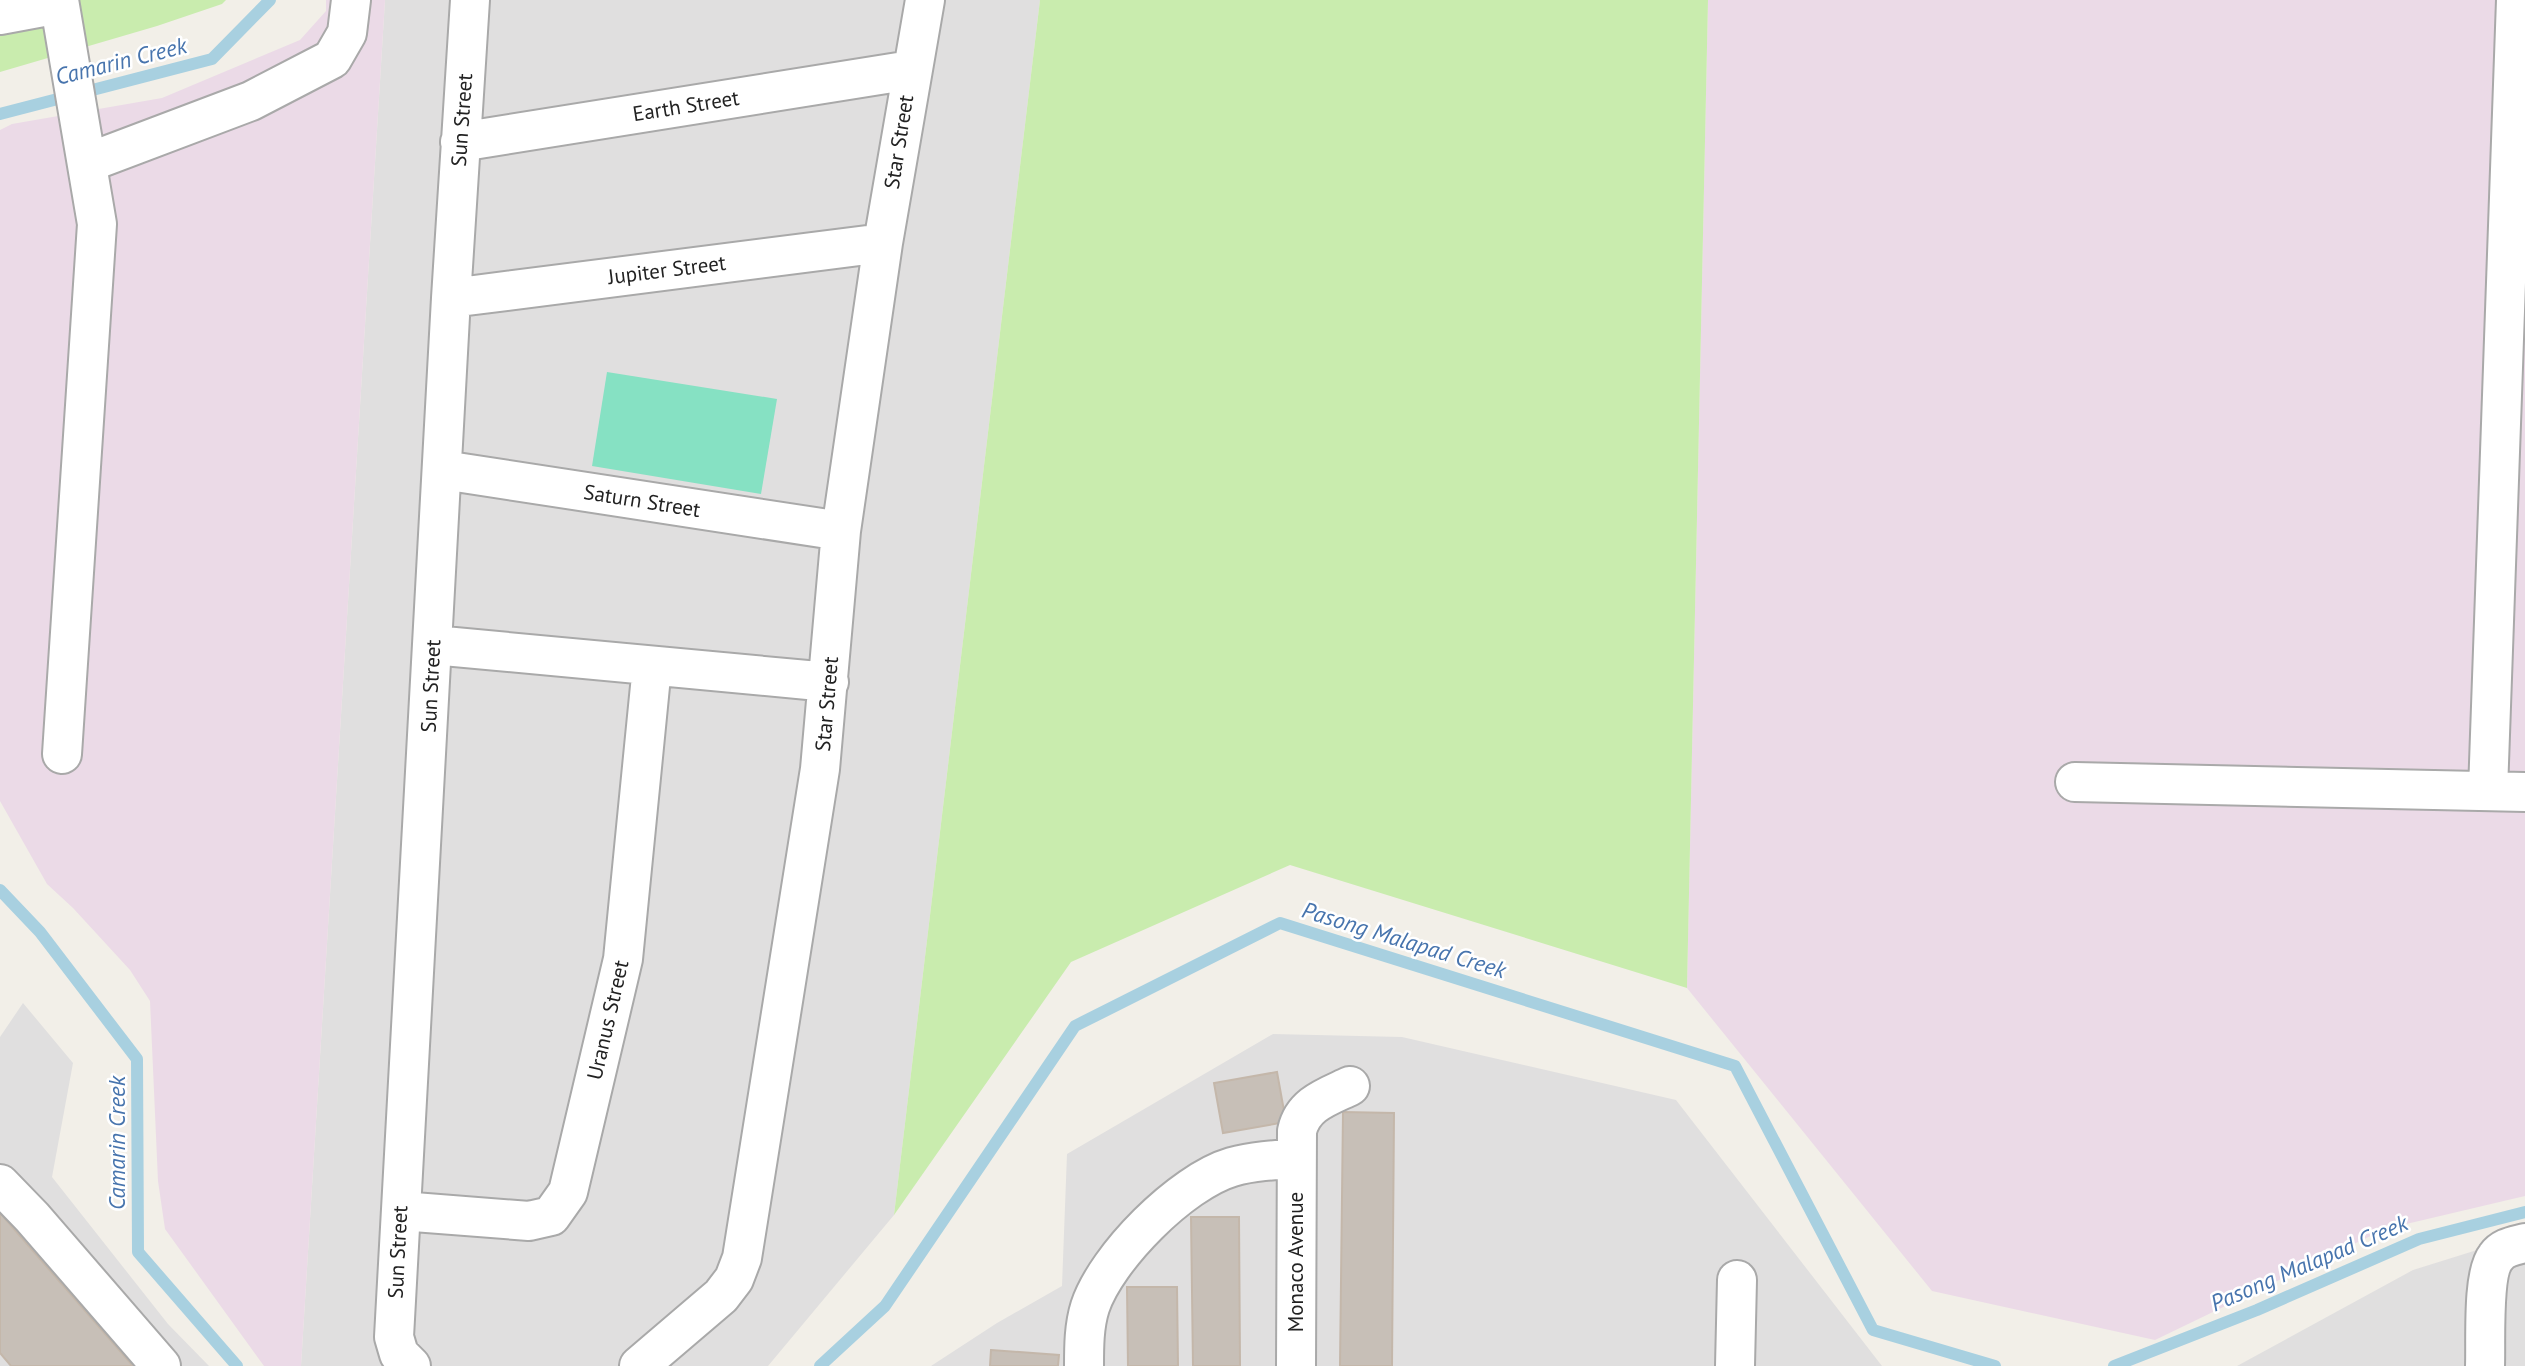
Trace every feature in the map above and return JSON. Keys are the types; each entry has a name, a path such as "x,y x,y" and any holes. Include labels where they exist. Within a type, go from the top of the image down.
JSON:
{"street":[{"path":"87,163 251,101 332,59 347,33 351,0"},
{"name":"Sun Street","path":"411,1366 399,1354 394,1337 470,0"},
{"name":"Star Street","path":"639,1366 721,1296 734,1279 742,1258 820,769 841,531 883,243 925,0"},
{"path":"2488,791 2515,314 2516,0"},
{"path":"0,15 59,2 97,224 62,754"},
{"name":"Earth Street","path":"460,142 911,70"},
{"name":"Jupiter Street","path":"451,298 883,243"},
{"name":"Saturn Street","path":"443,470 841,531"},
{"path":"433,645 829,682"},
{"name":"Uranus Street","path":"401,1211 530,1221 551,1216 568,1192 623,960 652,666"},
{"path":"2075,782 2525,792"},
{"name":"Monaco Avenue","path":"1296,1366 1297,1131 1306,1110 1317,1101 1350,1086"},
{"path":"1084,1366 1084,1338 1089,1309 1101,1282 1121,1252 1179,1196 1202,1181 1231,1167 1296,1159"},
{"path":"0,1184 41,1227 161,1366"},
{"path":"2485,1366 2487,1278 2495,1258 2507,1247 2525,1243"},
{"path":"1735,1366 1737,1280"}],"shaded area":[{"path":"326,0 385,0 301,1366 264,1366 165,1229 158,1181 150,1001 130,970 47,884 0,801 0,130 12,124 162,98 300,40 326,11"},
{"path":"385,0 1040,0 894,1215 768,1366 301,1366"},
{"path":"1708,0 2525,0 2525,1196 2385,1229 2155,1340 1932,1291 1687,988"},
{"path":"23,1003 73,1063 52,1177 168,1324 209,1366 0,1366 0,1037"},
{"path":"1273,1034 1402,1037 1676,1100 1882,1366 931,1366 997,1323 1062,1286 1067,1154"},
{"path":"2525,1235 2525,1366 2237,1366 2413,1270"}],"green space":[{"path":"0,0 226,0 222,4 157,26 0,72"},
{"path":"1040,0 1708,0 1687,988 1290,865 1071,962 894,1215"},
{"path":"607,372 777,399 761,494 592,466"}],"building":[{"path":"1277,1072 1286,1122 1223,1133 1214,1083"},
{"path":"1343,1112 1394,1113 1392,1366 1340,1366"},
{"path":"0,1213 133,1366 11,1366 0,1353"},
{"path":"1191,1217 1239,1217 1240,1366 1193,1366"},
{"path":"1127,1287 1177,1287 1178,1366 1128,1366"},
{"path":"991,1350 1059,1355 1058,1366 990,1366"}],"waterway":[{"name":"Camarin Creek","path":"0,114 212,59 270,0"},
{"name":"Camarin Creek","path":"0,890 40,932 137,1059 138,1252 237,1366"},
{"name":"Pasong Malapad Creek","path":"820,1366 885,1306 1075,1026 1280,923 1735,1066 1873,1330 1995,1366"},
{"name":"Pasong Malapad Creek","path":"2114,1366 2257,1310 2419,1239 2525,1212"}]}
